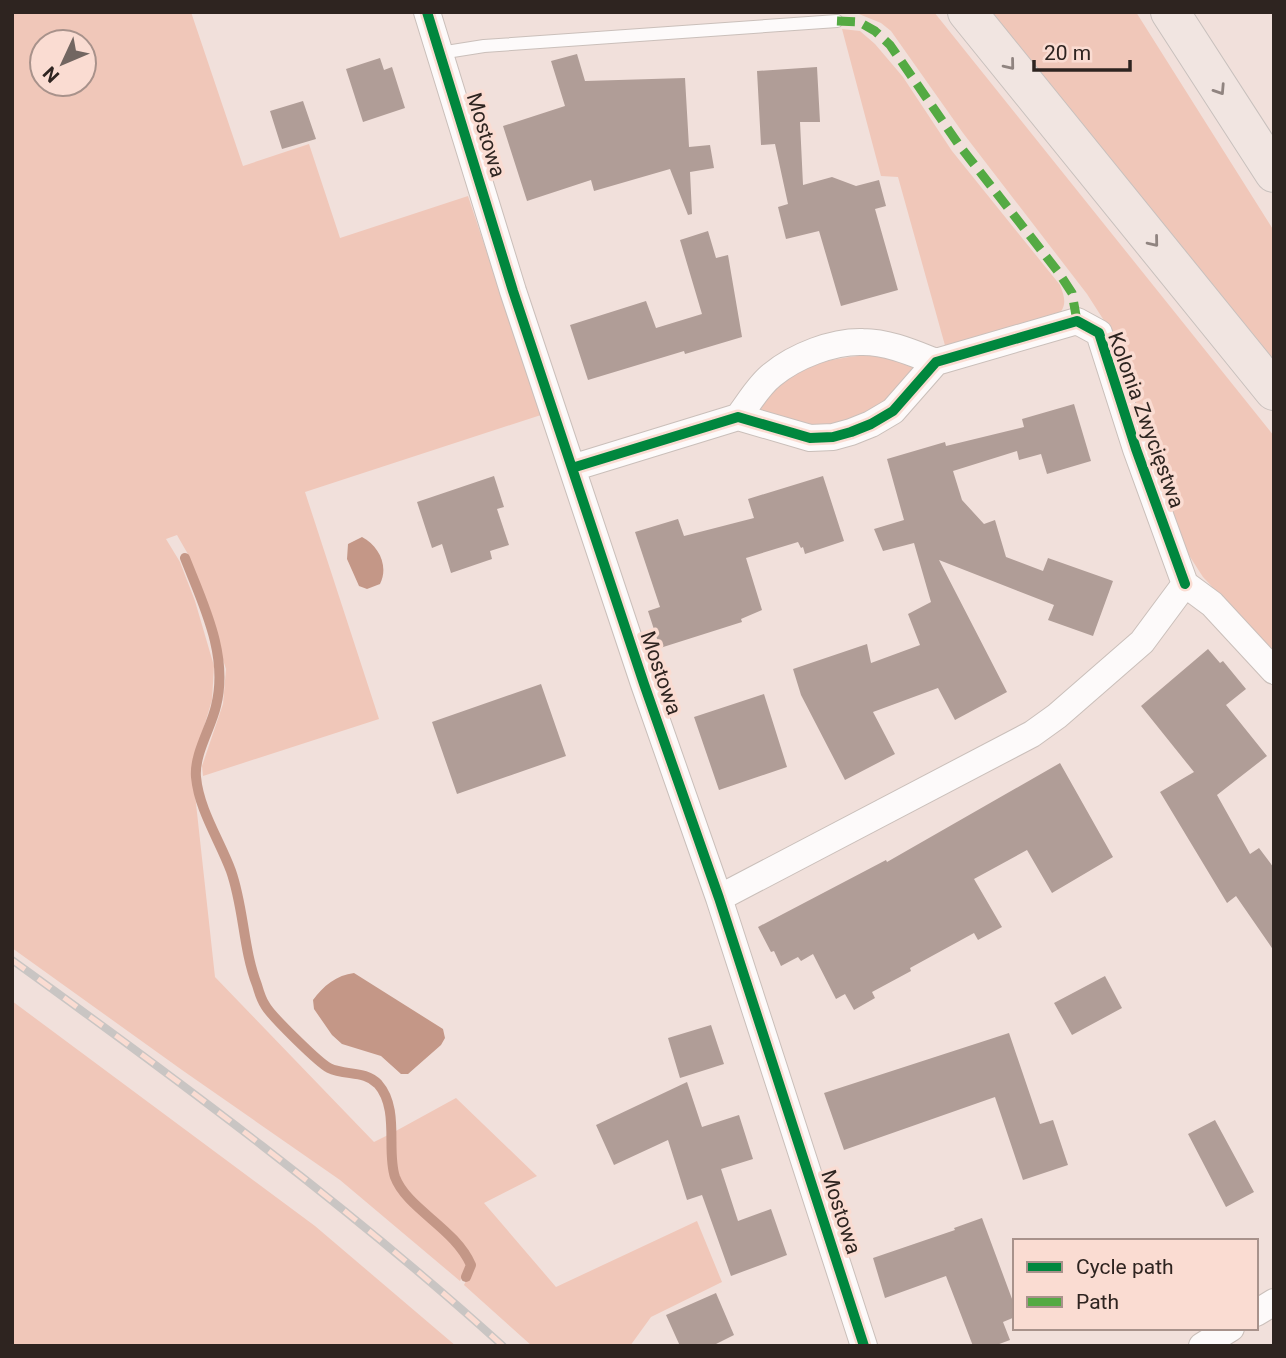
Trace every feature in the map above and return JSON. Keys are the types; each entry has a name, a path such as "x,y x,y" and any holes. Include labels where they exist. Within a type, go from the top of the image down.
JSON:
{"highway":[{"path":"967,12 1274,391"},
{"path":"1170,12 1274,173"}],"street":[{"name":"Mostowa","path":"426,12 513,291 719,898 864,1346"},
{"name":"Kolonia Zwycięstwa","path":"936,362 1077,321 1099,333 1136,449 1185,584"},
{"path":"572,468 738,417 810,438 833,437 871,424 893,411 936,362 882,344 861,341 837,345 812,352 773,374 738,417"},
{"path":"719,898 1032,734 1057,716 1142,642 1185,584 1212,604 1274,671"},
{"path":"1258,1312 1274,1302"},
{"path":"1202,1346 1228,1330"}],"lane":[{"path":"440,53 484,46 837,21"}],"shaded area":[{"path":"12,12 191,12 243,166 309,144 340,238 468,196 541,415 305,492 379,719 203,776 202,766 223,704 226,669 189,556 177,535 166,539 180,562 195,601 214,666 212,700 192,767 215,977 374,1142 390,1134 392,1178 406,1200 450,1242 468,1265 460,1281 340,1180 12,948"},
{"path":"854,12 934,12 1274,436 1274,653 1203,577 1185,549 1167,507 1113,342 1103,319 1087,294 963,133 891,31 881,23"},
{"path":"984,12 1136,12 1274,231 1274,372"},
{"path":"842,29 860,31 875,44 903,77 952,151 1060,285 1064,304 1054,319 946,349 898,177 881,176"},
{"path":"882,354 915,368 903,389 861,420 807,428 759,411 767,395 794,373 847,357"},
{"path":"362,537 378,551 383,564 380,584 367,589 359,586 347,559 348,544"},
{"path":"354,973 443,1029 445,1038 441,1045 408,1074 401,1074 381,1056 342,1044 332,1035 314,1009 313,1000 321,990 336,979"},
{"path":"12,1001 315,1226 456,1346 12,1346"},
{"path":"456,1098 537,1176 484,1203 556,1287 697,1221 722,1282 651,1317 630,1346 532,1346 464,1285 473,1266 467,1249 410,1195 397,1176 394,1132"}],"building":[{"path":"577,54 585,81 685,78 689,147 710,145 714,168 690,172 692,214 688,215 670,169 594,191 591,180 527,201 503,126 565,106 551,61"},
{"path":"380,58 384,70 392,67 405,108 363,122 346,69"},
{"path":"817,67 820,122 800,122 803,185 832,177 856,186 879,180 886,206 875,209 898,290 841,306 819,231 786,239 778,207 788,204 775,144 761,145 757,71"},
{"path":"303,101 316,139 282,149 270,111"},
{"path":"708,231 716,258 728,255 742,337 685,354 684,351 588,380 570,325 646,301 656,328 702,314 680,240"},
{"path":"1074,404 1091,461 1047,474 1041,454 1019,460 1017,451 953,471 962,500 984,524 995,520 1006,557 1043,571 1048,558 1113,581 1093,636 1048,620 1054,605 939,560 1007,692 955,720 938,688 873,712 895,754 845,780 801,695 793,669 867,644 871,663 920,645 908,614 931,602 914,543 883,551 874,529 904,520 887,459 945,442 946,446 1024,427 1022,419"},
{"path":"494,476 504,507 497,509 509,545 490,551 492,559 451,573 442,544 432,548 417,502"},
{"path":"823,476 844,541 805,554 798,542 746,558 762,610 741,619 742,622 660,648 648,611 660,607 635,532 678,519 684,536 754,518 748,499"},
{"path":"1208,649 1220,663 1223,661 1246,689 1226,705 1267,756 1217,795 1250,854 1259,848 1274,868 1274,951 1236,896 1227,903 1160,792 1194,772 1141,706"},
{"path":"541,684 566,756 457,794 432,722"},
{"path":"764,694 787,767 719,790 694,717"},
{"path":"1060,763 1113,857 1052,893 1027,850 974,879 1002,927 978,940 974,933 910,968 911,971 872,992 875,998 854,1010 845,994 836,999 813,954 801,961 798,957 781,966 774,951 771,952 758,927 886,860 887,862"},
{"path":"1105,976 1122,1008 1072,1035 1054,1003"},
{"path":"711,1025 724,1064 680,1078 668,1038"},
{"path":"1009,1033 1040,1124 1053,1120 1068,1165 1023,1180 995,1097 844,1150 824,1093"},
{"path":"687,1082 702,1127 739,1115 753,1159 721,1169 738,1221 771,1209 787,1255 731,1276 702,1195 687,1200 668,1140 614,1165 596,1125"},
{"path":"1215,1120 1254,1192 1226,1207 1188,1134"},
{"path":"982,1218 1013,1302 1013,1318 1003,1322 1010,1340 994,1346 973,1346 946,1276 885,1298 873,1258 955,1230 954,1228"},
{"path":"716,1293 734,1335 712,1346 680,1346 666,1315"}],"waterway":[{"path":"185,558 212,630 219,668 216,706 196,768 198,789 205,813 231,871 252,971 260,995 276,1018 329,1068 361,1075 378,1084 389,1105 395,1177 410,1199 464,1252 471,1265 466,1277"}],"railway":[{"path":"12,960 263,1146 385,1244 503,1346"}],"marked path":[{"path":"837,21 859,22 875,31 890,45 959,145 1059,273 1072,293 1077,321"}],"cycle path":[{"path":"427,12 513,291 644,684 719,898 864,1346"},
{"path":"572,468 738,417 810,438 833,437 851,432 893,411 936,362 1077,321 1099,333 1136,449 1185,584"}]}
